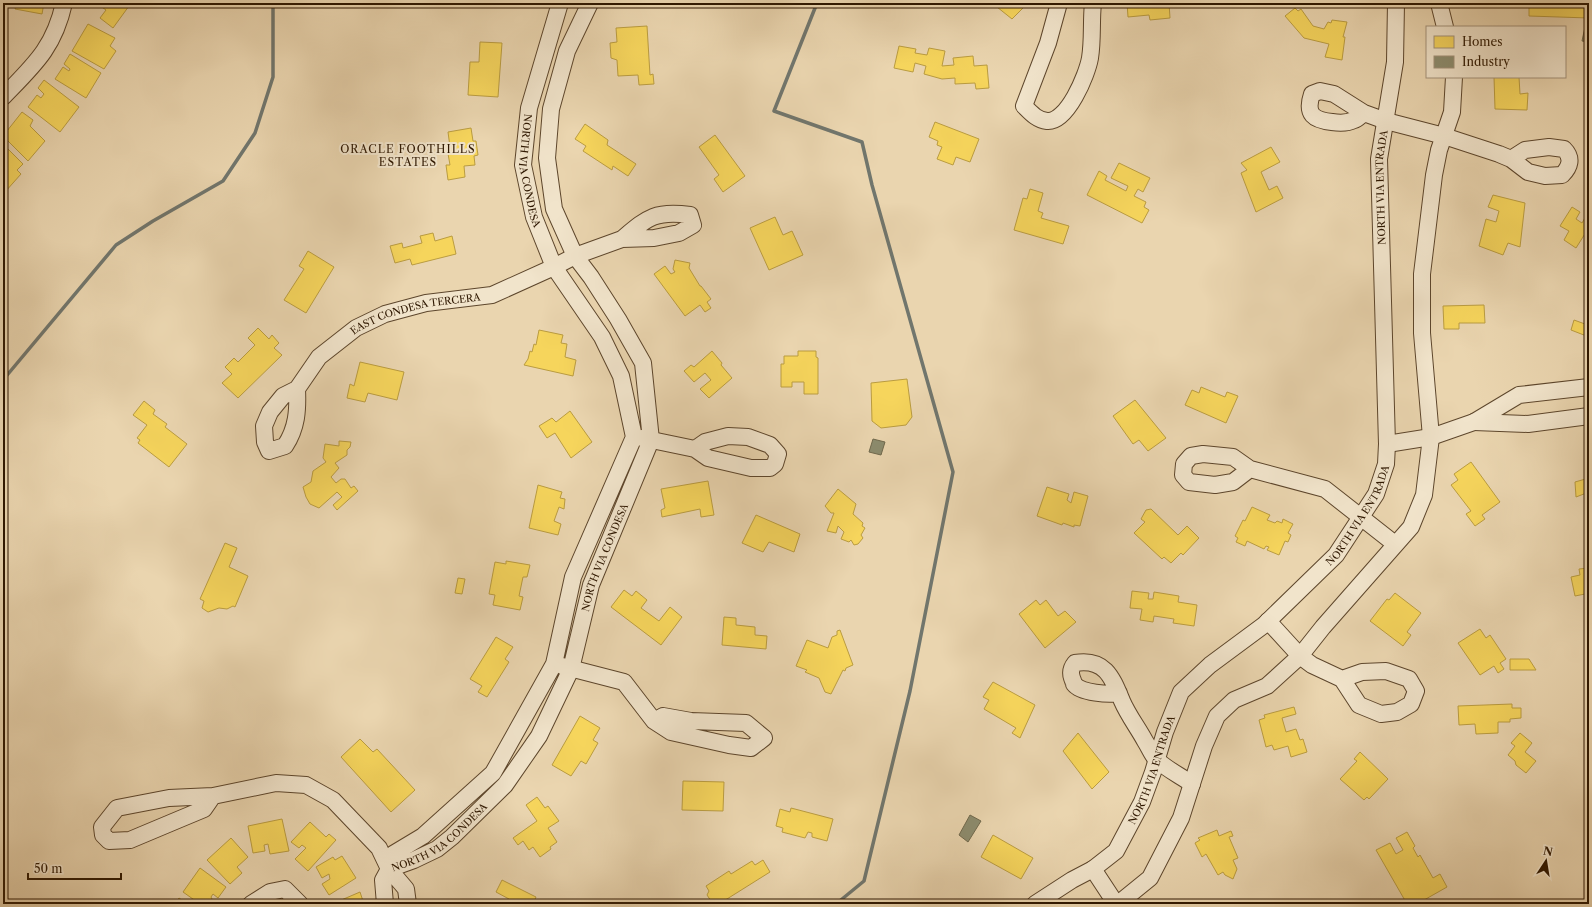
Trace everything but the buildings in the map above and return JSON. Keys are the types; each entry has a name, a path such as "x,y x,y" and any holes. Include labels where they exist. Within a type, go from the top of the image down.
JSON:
{"street":[{"path":"3,97 36,63 51,41 64,3"},
{"name":"NORTH VIA CONDESA","path":"389,869 393,854 423,836 493,773 554,664 573,576 634,437 621,376 602,337 554,267 534,217 523,165 529,108 560,3"},
{"name":"NORTH VIA CONDESA","path":"389,869 437,850 452,837 505,785 539,736 571,669 591,585 651,440 643,363 618,319 591,277 575,256 554,208 547,158 551,109 565,58 590,3"},
{"path":"1059,3 1048,43 1024,106 1039,120 1048,121 1057,118 1071,104 1085,78 1090,58 1093,3"},
{"name":"NORTH VIA ENTRADA","path":"1035,904 1072,880 1093,869 1116,851 1142,802 1165,732 1181,692 1210,665 1268,621 1336,555 1376,494 1386,464 1387,444 1379,159 1395,62 1396,3"},
{"path":"1439,3 1445,26"},
{"path":"1093,869 1117,904 1150,878 1181,818 1204,746 1217,716 1234,700 1267,686 1300,656 1323,627 1411,527 1424,495 1431,438 1422,333 1422,274 1434,175 1439,150 1452,112 1454,78"},
{"path":"1364,113 1386,121 1444,136 1511,158"},
{"path":"554,267 575,256 622,239"},
{"name":"EAST CONDESA TERCERA","path":"297,389 319,357 356,328 385,314 426,303 492,295 554,267"},
{"path":"1387,444 1431,438 1474,422 1519,395 1589,387"},
{"path":"1474,422 1528,424 1589,416"},
{"path":"634,437 695,449"},
{"path":"1250,468 1325,489 1395,544"},
{"path":"1268,621 1300,656 1312,665 1342,679"},
{"path":"554,664 624,682 654,721 671,732 729,745 751,748 764,738 746,723 691,721 663,716 654,721"},
{"path":"1119,693 1122,702 1156,759 1192,784"},
{"path":"703,739 707,721"},
{"path":"213,796 204,809 130,840 109,840 102,835 102,827 118,808 169,798 213,796 276,783 306,785 332,800 380,848 389,869 406,889 408,904"},
{"path":"385,904 383,880 389,869"},
{"path":"251,904 270,892 285,889 300,904"}],"waterway":[{"path":"3,380 116,245 153,221 223,181 255,133 273,77 273,3"},
{"path":"817,3 774,111 862,142 872,185 953,472 910,691 864,881 836,904"}],"district":[{"name":"ORACLE FOOTHILLS ESTATES","path":"408,155"}]}
